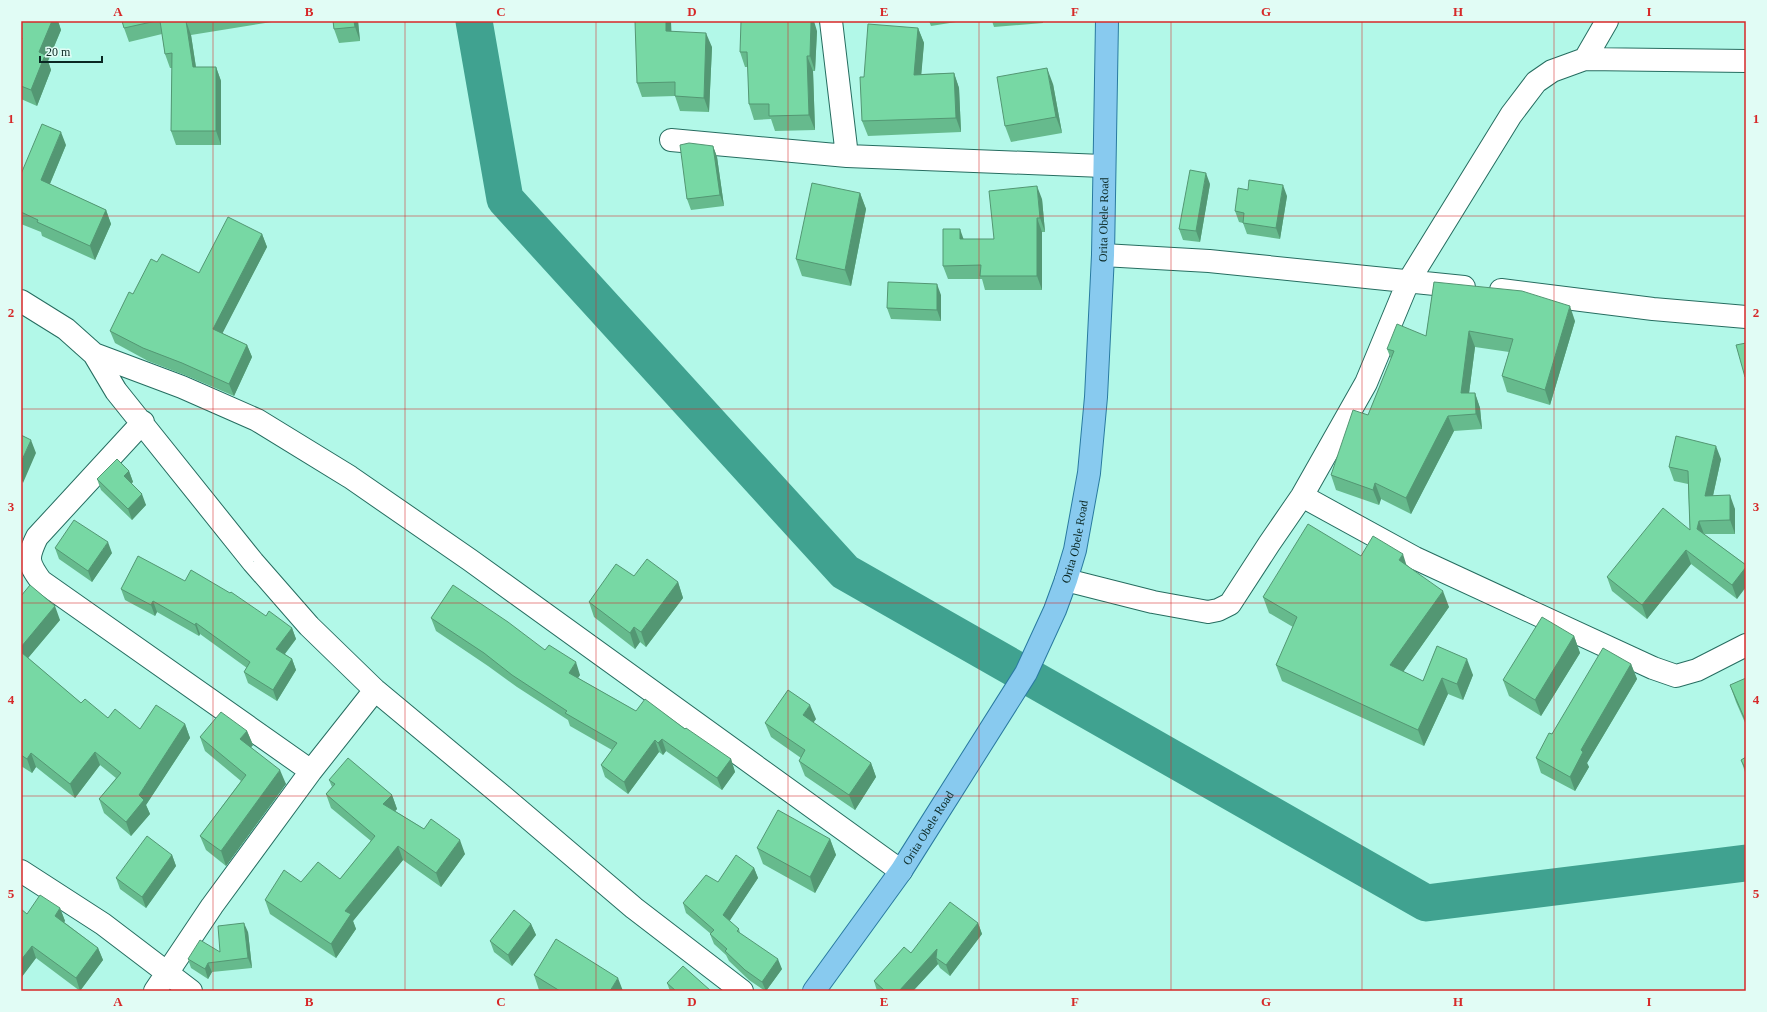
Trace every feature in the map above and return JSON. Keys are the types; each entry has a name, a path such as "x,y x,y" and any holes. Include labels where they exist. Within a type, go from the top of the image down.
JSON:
{"main road":[{"name":"Orita Obele Road","path":"814,991 901,871 1026,673 1055,610 1066,580 1075,550 1090,473 1096,397 1103,255 1103,166 1107,21"}],"street":[{"path":"831,21 847,156"},
{"path":"1585,59 1607,21"},
{"path":"1066,580 1153,602 1208,612 1218,610 1230,604 1302,496 1366,383 1408,282 1511,115 1536,82 1552,71 1585,59 1746,61"},
{"path":"671,140 847,156 1103,166"},
{"path":"1103,255 1208,261 1508,291 1653,309 1746,317"},
{"path":"21,301 66,329 94,354 116,391 143,422 253,562 304,620 375,690 634,908 742,991"},
{"path":"94,354 182,387 257,420 350,477 470,560 901,871"},
{"path":"143,422 37,537 29,553 31,568 41,581 310,771"},
{"path":"1302,496 1415,558 1652,668 1676,676 1697,670 1746,645"},
{"path":"155,991 169,973 212,906 310,771 375,690"},
{"path":"21,871 103,924 191,991"}],"building":[{"path":"21,21 52,21 39,52 45,55 31,90 21,86"},
{"path":"122,21 156,21 124,28"},
{"path":"160,21 186,21 193,67 216,67 216,131 171,131 172,53 165,54"},
{"path":"333,21 354,21 355,27 334,29"},
{"path":"635,21 666,21 666,31 706,33 704,98 675,96 675,82 637,83"},
{"path":"741,21 811,21 810,56 807,56 809,115 769,116 769,104 749,104 747,52 740,52"},
{"path":"868,24 918,28 914,75 954,73 956,118 862,121 860,77 864,77"},
{"path":"1047,68 1056,117 1005,126 997,77"},
{"path":"42,124 61,132 41,180 106,210 90,246 37,222 38,220 21,212 21,174"},
{"path":"689,143 713,146 720,195 687,199 680,145"},
{"path":"1190,170 1206,173 1196,231 1179,229"},
{"path":"1249,180 1283,185 1276,228 1243,223 1244,213 1235,211 1238,188 1248,190"},
{"path":"812,183 860,193 845,270 796,259"},
{"path":"1037,186 1040,218 1037,218 1037,276 980,276 981,265 943,266 943,229 960,229 960,239 994,239 989,191"},
{"path":"228,217 262,234 213,329 247,345 229,384 182,363 143,348 110,331 129,292 133,294 151,259 157,262 162,254 199,273"},
{"path":"888,282 937,284 937,310 887,308"},
{"path":"1434,282 1522,291 1570,306 1545,390 1502,376 1513,339 1469,331 1461,393 1475,393 1476,414 1448,416 1406,498 1375,483 1373,490 1331,475 1353,410 1368,415 1394,351 1387,349 1397,324 1426,336"},
{"path":"1746,343 1746,377 1745,377 1736,345"},
{"path":"21,435 31,440 21,462"},
{"path":"1676,436 1716,446 1705,496 1730,495 1730,520 1699,521 1697,529 1746,565 1746,567 1732,585 1686,550 1642,605 1607,577 1663,508 1690,530 1688,471 1669,467"},
{"path":"117,459 129,471 124,476 142,494 128,509 97,479"},
{"path":"74,520 108,542 88,571 55,548"},
{"path":"1308,524 1361,556 1373,536 1403,554 1399,560 1443,591 1390,665 1423,681 1437,646 1467,659 1457,684 1442,678 1418,730 1276,665 1297,617 1263,597"},
{"path":"138,556 185,581 191,570 230,593 231,592 266,616 269,611 292,628 276,649 292,659 273,690 244,672 250,662 196,623 195,625 153,601 151,605 121,589"},
{"path":"647,559 678,582 641,632 634,627 630,633 589,602 616,564 634,576"},
{"path":"30,585 55,606 21,647 21,596"},
{"path":"453,585 508,622 545,650 549,645 576,662 569,673 636,711 645,699 685,729 686,728 731,759 717,778 662,739 658,743 655,740 624,782 601,765 617,743 565,713 567,711 512,675 484,653 431,618"},
{"path":"1542,617 1574,636 1535,700 1503,680"},
{"path":"1603,648 1631,664 1581,750 1583,752 1570,777 1536,758 1549,733 1552,734"},
{"path":"21,652 81,703 85,699 108,718 115,709 140,729 156,705 185,724 139,795 144,800 126,822 99,799 121,773 95,752 70,784 31,753 27,759 21,755"},
{"path":"1746,678 1746,722 1730,685"},
{"path":"788,690 810,705 803,715 871,763 849,795 799,761 805,750 765,723"},
{"path":"221,712 247,731 240,739 280,770 221,851 200,836 246,775 200,737"},
{"path":"1746,757 1746,770 1741,760"},
{"path":"348,758 392,795 383,804 424,829 431,819 460,840 436,873 398,846 345,911 351,914 331,944 265,900 284,870 301,882 318,862 340,879 375,836 326,794 335,784 329,780"},
{"path":"778,810 830,839 810,877 757,848"},
{"path":"147,836 172,855 142,897 116,878"},
{"path":"736,855 754,868 723,915 739,929 737,931 778,959 762,982 745,970 725,951 727,949 710,934 714,930 683,903 706,875 718,882"},
{"path":"40,895 60,908 55,916 98,948 76,978 32,946 21,960 21,909 27,914"},
{"path":"950,902 978,923 946,965 936,958 937,949 899,991 885,991 874,981 904,947 911,953"},
{"path":"514,910 531,924 508,955 490,941"},
{"path":"244,923 248,958 208,963 205,969 188,959 200,940 220,952 218,926"},
{"path":"556,939 618,978 610,991 560,991 534,975"},
{"path":"683,966 711,991 676,991 667,983"}],"waterway":[{"path":"474,21 505,199 845,572 1426,903 1746,863"}]}
